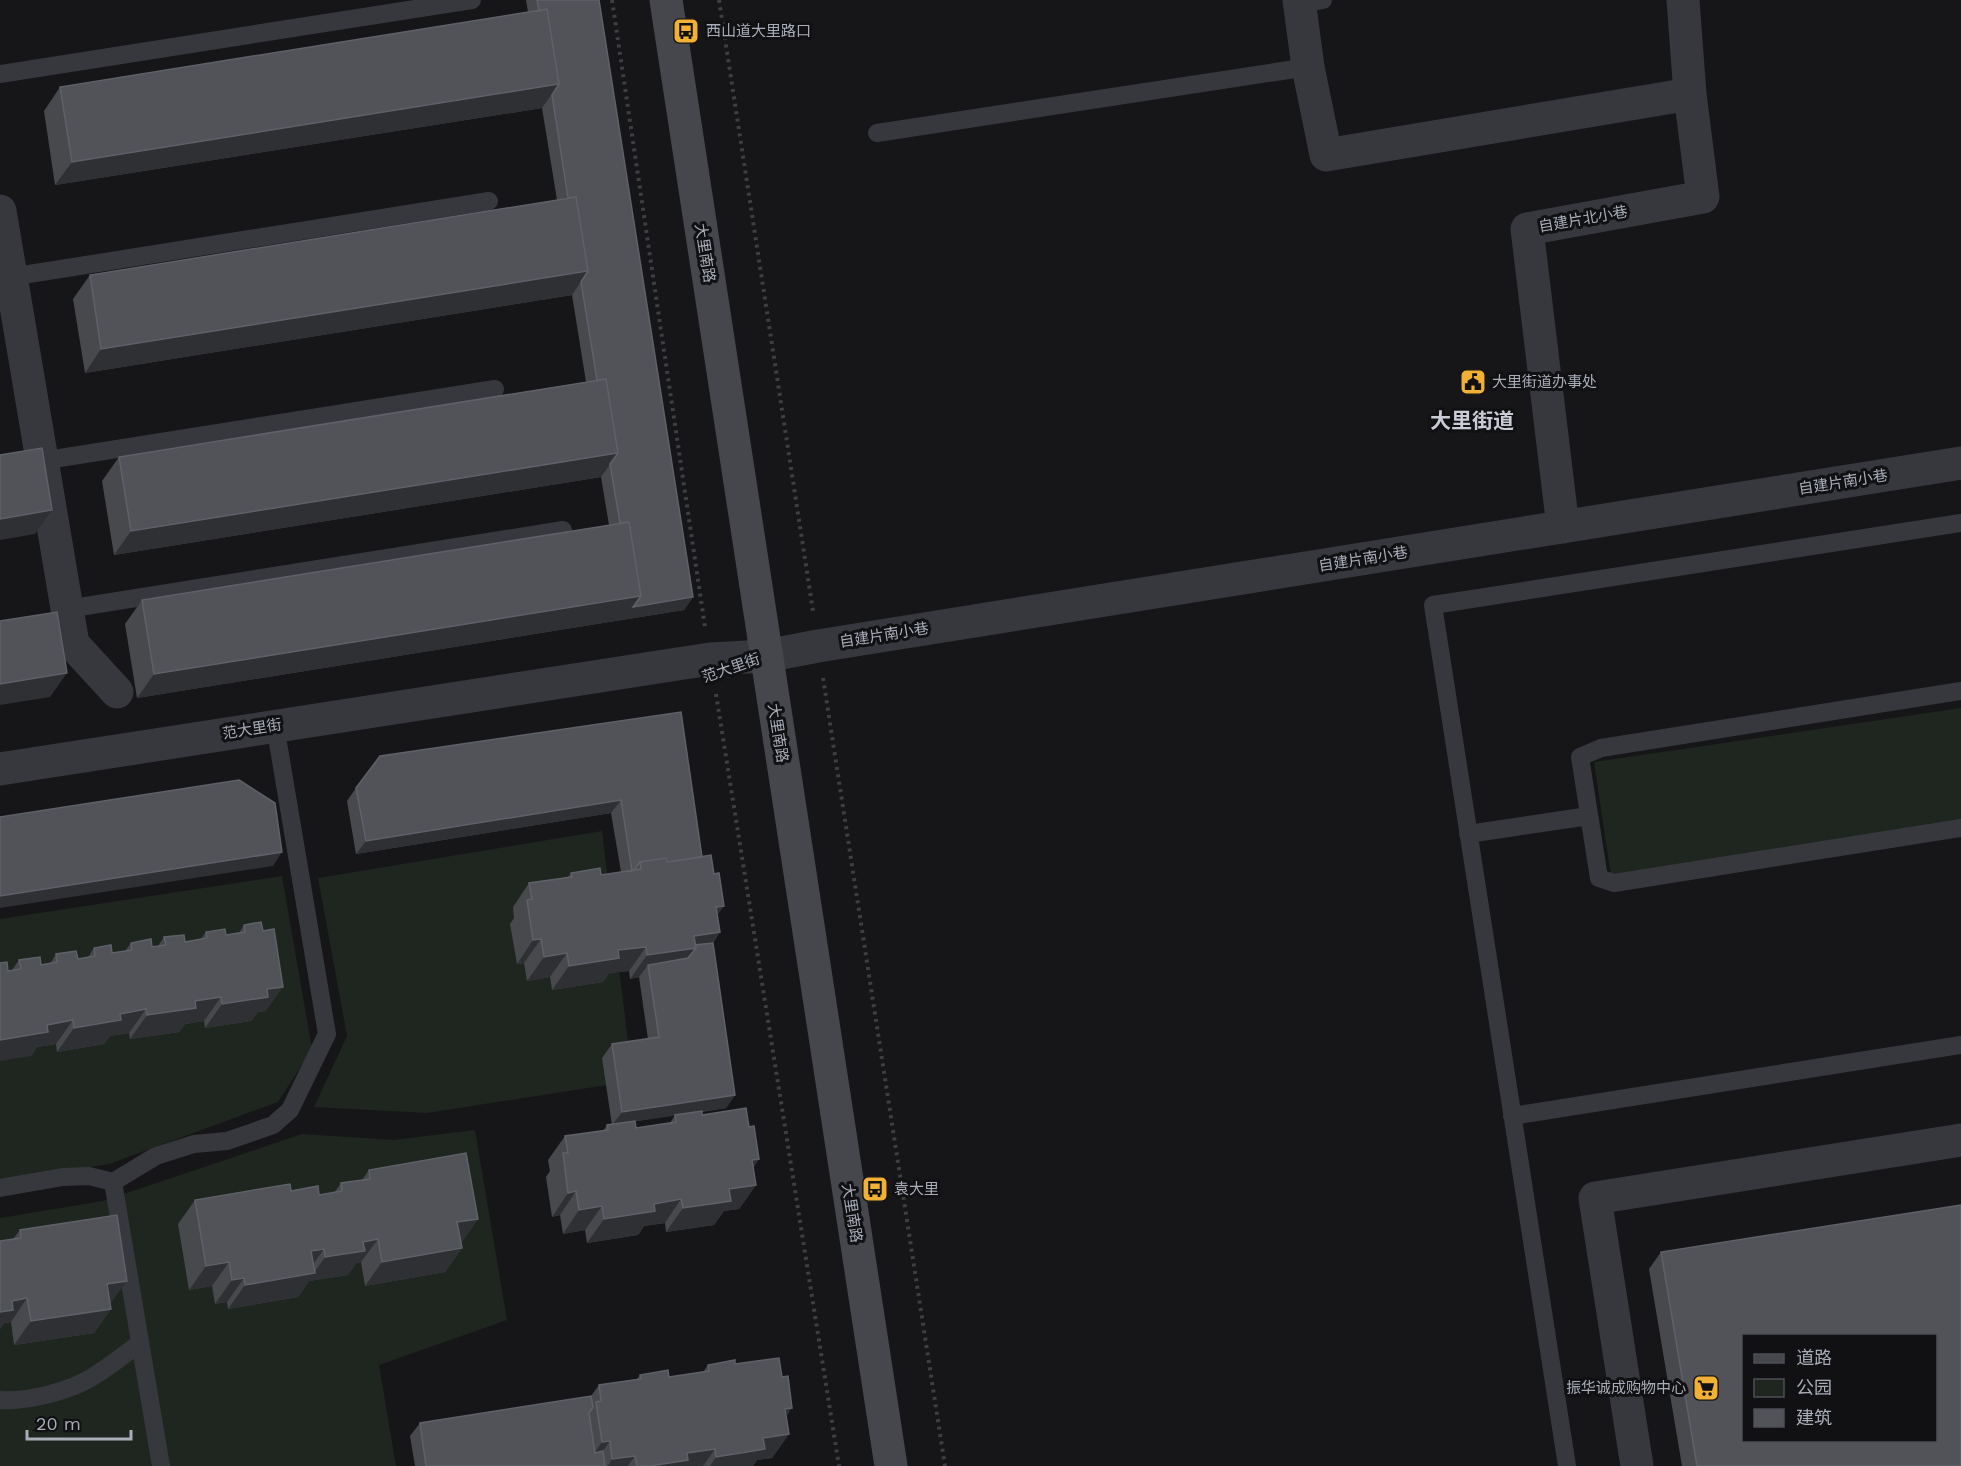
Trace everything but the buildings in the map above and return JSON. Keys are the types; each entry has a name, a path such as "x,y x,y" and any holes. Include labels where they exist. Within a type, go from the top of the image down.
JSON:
{"street":[{"name":"大里南路","path":"666,0 891,1466"},
{"name":"自建片北小巷","path":"1563,527 1527,229 1703,197 1690,94 1683,0"},
{"path":"1307,1 1308,67 1326,155 1690,94"},
{"path":"0,211 5,257 73,644 117,692"},
{"name":"自建片南小巷","path":"766,656 1961,463"},
{"name":"范大里街","path":"0,769 276,733 712,668 766,656"},
{"name":"范大里街","path":"0,786 276,733"},
{"path":"1637,1466 1595,1198 1961,1140"}],"lane":[{"path":"0,74 472,0"},
{"path":"877,134 1308,67"},
{"path":"5,257 489,201"},
{"path":"41,461 495,388"},
{"path":"1567,1466 1433,606 1961,523"},
{"path":"67,609 563,530"},
{"path":"1961,692 1601,748 1580,757 1599,878 1614,883 1961,828"},
{"path":"0,1188 63,1177 89,1176 113,1182 156,1156 194,1144 227,1142 273,1125 290,1110 327,1034 276,733"},
{"path":"1468,834 1589,816"},
{"path":"1512,1116 1961,1045"},
{"path":"113,1182 160,1466"},
{"path":"0,1400 14,1401 52,1394 92,1378 140,1343"}],"path":[{"path":"612,0 712,668 839,1466"},
{"path":"719,0 945,1466"}],"green space":[{"path":"1961,708 1961,831 1612,883 1594,762"},
{"path":"602,831 633,1081 427,1113 314,1107 347,1036 318,878"},
{"path":"282,876 312,1049 278,1102 109,1164 0,1182 0,919"},
{"path":"475,1130 507,1320 379,1365 396,1466 0,1466 0,1218 103,1201 302,1134 394,1140"}],"place":[{"name":"西山道大里路口","path":"686,31"},
{"name":"大里街道办事处","path":"1473,382"},
{"name":"袁大里","path":"875,1189"},
{"name":"振华诚成购物中心","path":"1706,1388"}],"district":[{"name":"大里街道","path":"1472,421"}]}
